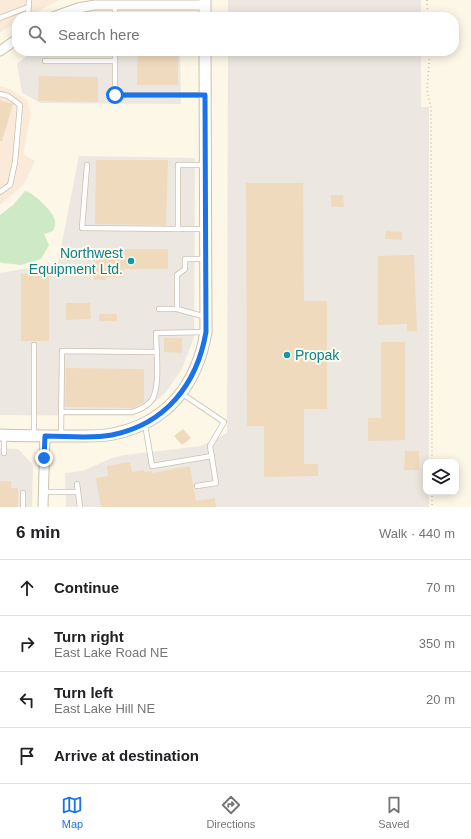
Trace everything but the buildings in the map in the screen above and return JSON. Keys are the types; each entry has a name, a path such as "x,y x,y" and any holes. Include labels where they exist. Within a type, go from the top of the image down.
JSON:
{"street":[{"path":"67,12 95,5 120,3 205,2"},
{"path":"0,51 12,43"},
{"path":"2,436 111,435 132,430 145,424 166,410 181,393 192,377 199,361 206,332 205,56"},
{"path":"39,436 43,507"}],"lane":[{"path":"28,12 29,0"},
{"path":"15,12 28,7"},
{"path":"0,18 12,13"},
{"path":"115,56 115,95 205,95"},
{"path":"45,61 115,60"},
{"path":"0,94 8,96 20,105 15,162 10,185 0,192"},
{"path":"87,165 82,228 206,229"},
{"path":"178,229 178,165 205,165"},
{"path":"177,309 177,275 185,269 185,259 206,259"},
{"path":"159,309 177,309 206,317"},
{"path":"62,412 132,412 142,409 152,401 156,391 156,333 206,332"},
{"path":"34,345 39,436"},
{"path":"61,436 62,351 156,352"},
{"path":"181,393 224,422 210,446 216,483 197,486"},
{"path":"145,424 152,466 212,456"},
{"path":"2,436 4,453"},
{"path":"77,484 80,507"},
{"path":"43,492 78,492"},
{"path":"23,493 23,507"}],"path":[{"path":"427,0 428,12"},
{"path":"430,56 427,90 431,108 432,459"},
{"path":"432,495 432,507"}],"shaded area":[{"path":"0,0 59,0 36,12 12,12 12,26 0,32"},
{"path":"228,0 421,0 421,12 228,12"},
{"path":"26,56 180,56 181,104 41,103 22,93 17,64"},
{"path":"228,56 421,56 421,107 429,107 429,459 423,459 423,495 429,495 429,507 66,507 65,473 83,471 112,458 125,455 201,446 227,433"},
{"path":"0,86 10,89 27,100 31,113 23,154 35,161 24,184 0,205"},
{"path":"79,156 195,158 194,337 182,369 166,392 147,409 132,416 0,415 0,273 58,263"},
{"path":"0,448 18,449 33,465 32,507 0,507"}],"green space":[{"path":"25,191 29,192 43,203 54,217 55,223 53,231 44,234 49,245 41,259 21,265 3,263 0,262 0,215 13,205"}],"place":[{"name":"Northwest Equipment Ltd.","path":"131,261"},
{"name":"Propak","path":"287,355"}],"route":[{"path":"44,458 45,436 111,435 132,430 145,424 166,410 181,393 192,377 203,348 206,332 205,95 115,95"}]}
